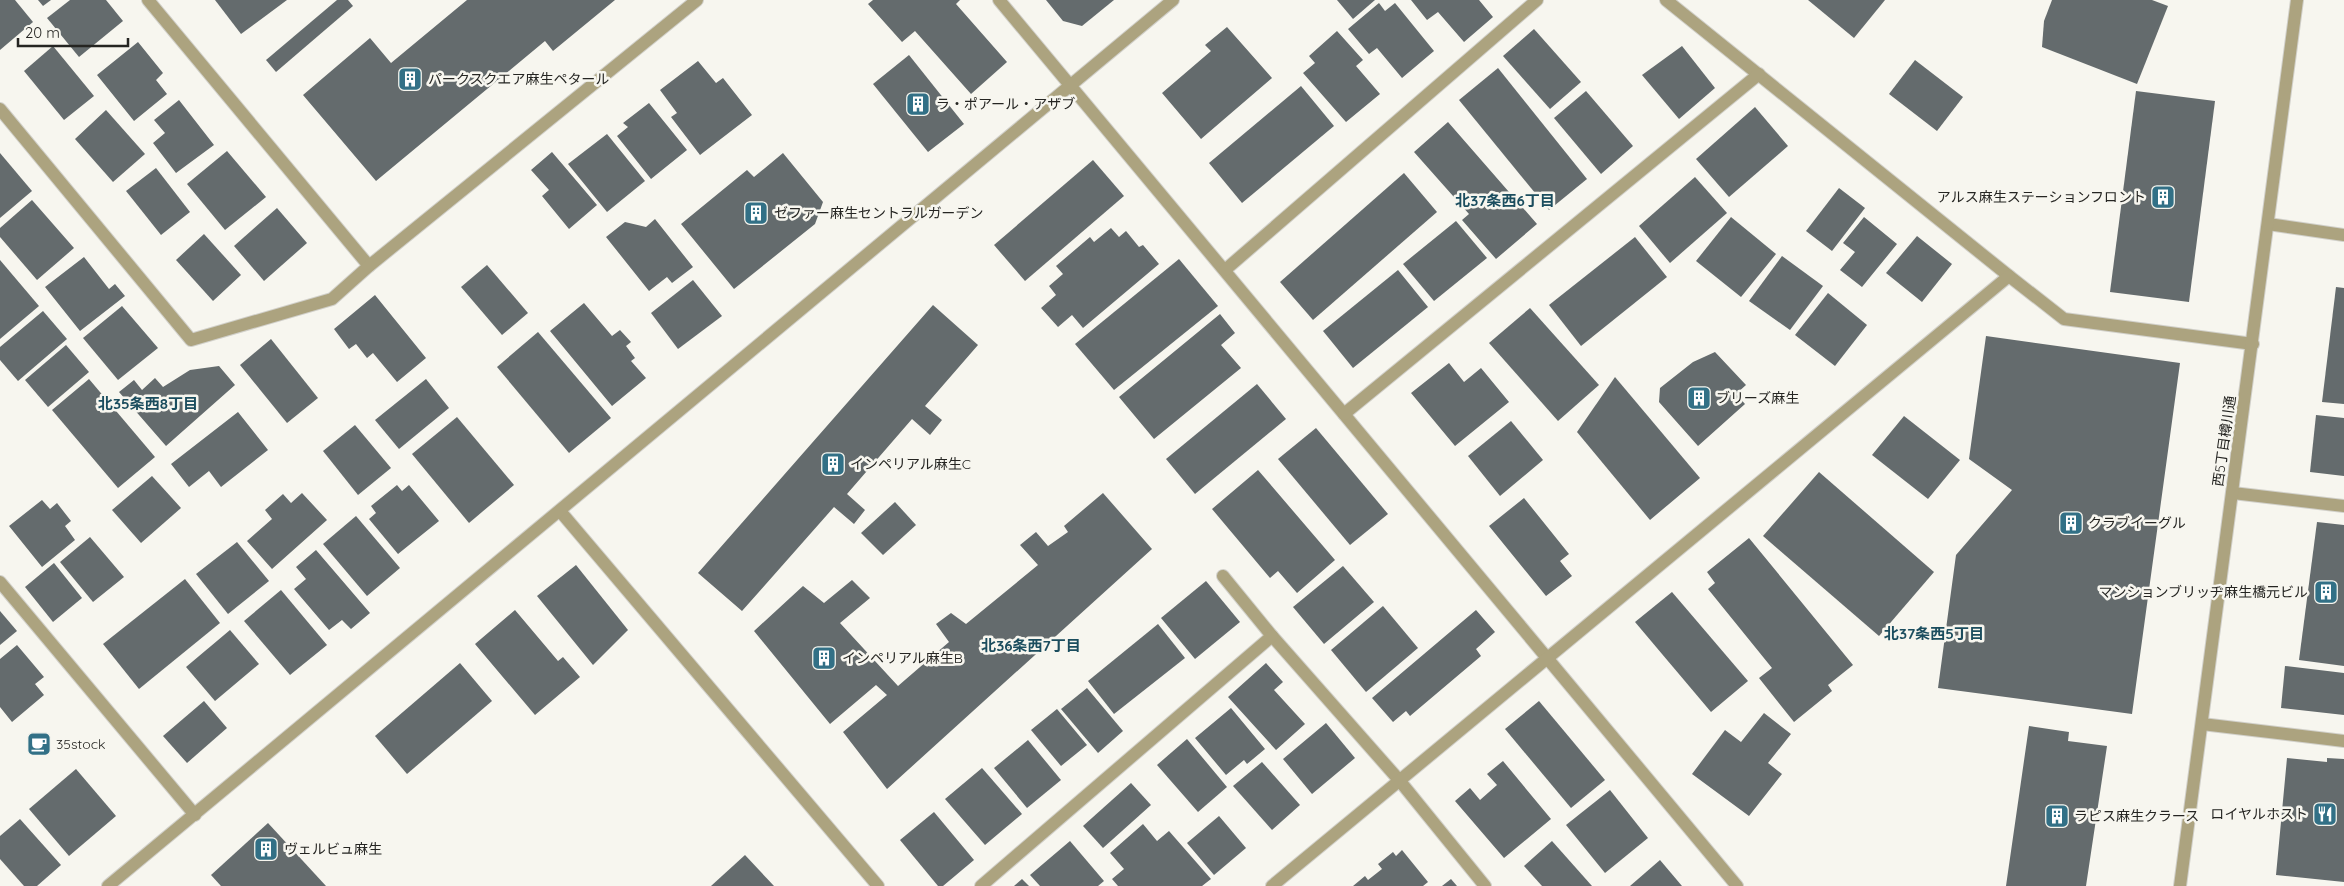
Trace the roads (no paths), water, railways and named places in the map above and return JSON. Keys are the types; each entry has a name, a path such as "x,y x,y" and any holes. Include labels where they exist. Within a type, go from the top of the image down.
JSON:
{"street":[{"path":"148,0 369,266"},
{"path":"0,109 191,340 332,299 369,266 697,0"},
{"path":"999,0 1737,886"},
{"path":"108,886 1173,0"},
{"path":"1225,270 1537,0"},
{"path":"1666,0 2008,276 2064,318 2252,344"},
{"name":"西5丁目樽川通","path":"2180,886 2297,0"},
{"path":"1344,414 1759,74"},
{"path":"2268,224 2344,235"},
{"path":"1272,886 1547,656 2008,276"},
{"path":"2232,493 2344,506"},
{"path":"560,510 878,886"},
{"path":"1223,576 1272,636 1398,780 1485,886"},
{"path":"0,582 194,815"},
{"path":"981,886 1272,636"},
{"path":"2202,724 2344,741"}],"place":[{"name":"パークスクエア麻生ペタール","path":"410,79"},
{"name":"ラ・ポアール・アザブ","path":"918,104"},
{"name":"アルス麻生ステーションフロント","path":"2163,197"},
{"name":"ゼファー麻生セントラルガーデン","path":"756,213"},
{"name":"ブリーズ麻生","path":"1699,398"},
{"name":"インペリアル麻生C","path":"833,464"},
{"name":"クラブイーグル","path":"2071,523"},
{"name":"マンションブリッヂ麻生橋元ビル","path":"2326,592"},
{"name":"インペリアル麻生B","path":"824,658"},
{"name":"35stock","path":"39,744"},
{"name":"ロイヤルホスト","path":"2325,814"},
{"name":"ラピス麻生クラース","path":"2057,816"},
{"name":"ヴェルビュ麻生","path":"266,849"}],"district":[{"name":"北37条西6丁目","path":"1505,201"},
{"name":"北35条西8丁目","path":"148,404"},
{"name":"北37条西5丁目","path":"1934,634"},
{"name":"北36条西7丁目","path":"1031,646"}]}
